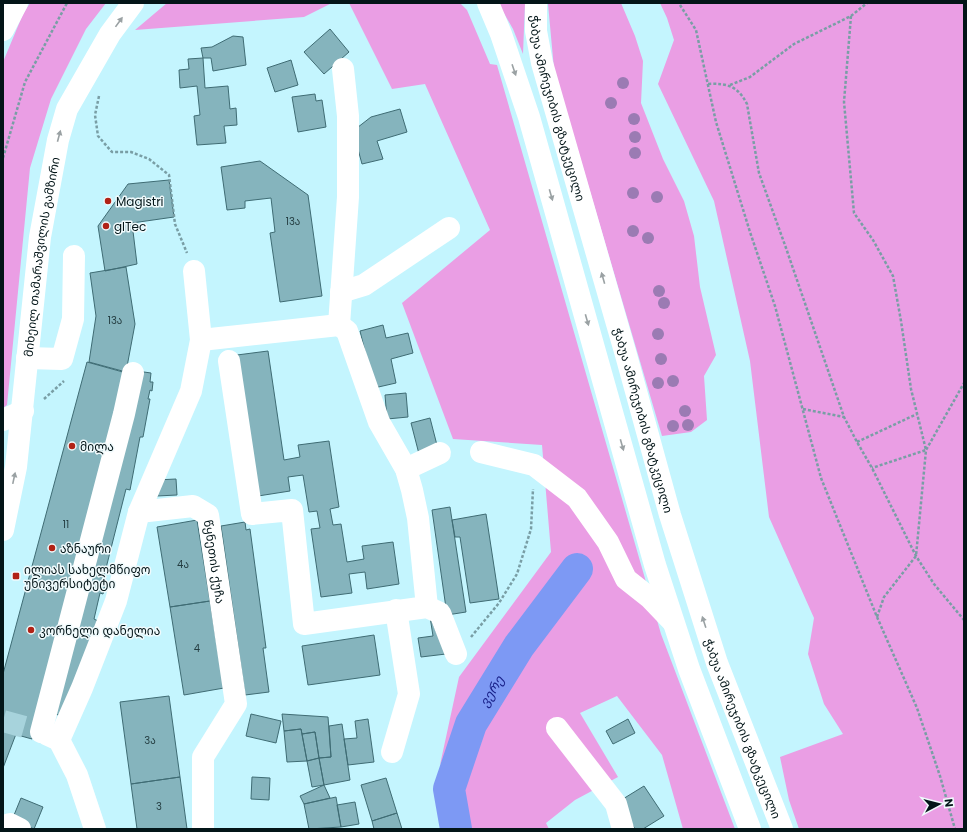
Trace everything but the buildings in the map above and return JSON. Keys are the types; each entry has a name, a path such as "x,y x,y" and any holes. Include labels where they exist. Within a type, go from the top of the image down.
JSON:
{"main road":[{"path":"3,30 17,3"},
{"name":"მიხეილ თამარაშვილის გამზირი","path":"3,530 16,467 32,406 27,358 40,237 58,140 67,110 110,34 132,3"},
{"path":"479,3 501,34"},
{"path":"488,3 501,34 529,117 655,565 673,622 689,669 750,829"},
{"name":"ჭაბუა ამირეჯიბის გზატკეცილი","path":"536,3 536,31 542,62 670,515 717,663 782,829"},
{"path":"340,325 348,197 348,116 343,68"},
{"path":"341,292 364,284 449,228"},
{"path":"27,358 62,359 73,318 74,256"},
{"path":"45,734 82,688 116,601 139,512 191,391 202,340 194,271"},
{"path":"202,340 340,325 347,331 379,422 406,468 418,518 427,607"},
{"path":"228,361 252,514 292,510 304,624 396,610 427,607 440,613 456,654"},
{"path":"45,734 133,373"},
{"path":"3,420 32,406"},
{"path":"3,438 32,406"},
{"path":"481,452 534,465 577,498 608,542 626,579 650,598 673,622"},
{"path":"406,468 440,453"},
{"name":"წყნეთის ქუჩა","path":"139,512 193,506 208,515 236,704 203,758 203,829"},
{"path":"392,752 409,694 396,610"},
{"path":"557,728 616,804 623,829"},
{"path":"45,734 77,775 95,829"},
{"path":"3,826 10,824 20,829"}],"path":[{"path":"3,158 25,82 67,3"},
{"path":"730,86 750,77 794,44 850,16 867,3"},
{"path":"680,5 696,30 716,122 750,232 775,306 821,478 877,617 917,708 940,776 954,829"},
{"path":"850,16 844,102 854,213 874,240 893,276 911,389 926,450 916,556 884,597 877,617"},
{"path":"708,84 720,83 730,86 742,95 747,104 759,173 844,416 916,556 934,584 964,620"},
{"path":"99,92 95,115 98,136 112,152 131,152 149,159 169,175 175,224 194,271"},
{"path":"32,406 64,381"},
{"path":"872,468 926,450 964,383"},
{"path":"803,409 844,416"},
{"path":"857,442 917,414"},
{"path":"456,654 499,603 517,574 531,529 534,465"}],"shaded area":[{"path":"30,3 106,3 86,29 51,99 30,168 7,405 3,408 3,62 23,14"},
{"path":"167,3 332,3 304,17 135,30"},
{"path":"349,3 460,3 467,10 490,64 497,65 661,634 735,829 683,829 662,755 617,696 580,713 618,777 575,800 546,823 549,829 468,829 457,784 481,728 584,574 569,564 467,711 440,765 459,677 551,552 542,445 453,439 402,303 490,230 425,84 392,89"},
{"path":"498,3 525,3 523,54 513,29"},
{"path":"621,3 635,36 643,61 641,103 663,159 684,201 694,236 700,287 716,355 704,376 707,420 691,432 662,436 554,69 548,4"},
{"path":"660,3 964,3 964,829 799,829 789,800 780,757 843,734 824,704 808,654 814,618 769,517 750,361 714,201 658,84 674,40 667,18"}],"waterway":[{"name":"ვერე","path":"456,829 449,789 471,724 519,646 577,569"}],"tunnel":[{"path":"3,721 35,730"}],"place":[{"name":"Magistri","path":"108,201"},
{"name":"gITec","path":"106,226"},
{"name":"მილა","path":"72,446"},
{"name":"აზნაური","path":"52,548"},
{"name":"ილიას სახელმწიფო უნივერსიტეტი","path":"16,576"},
{"name":"კორნელი დანელია","path":"31,630"}]}
